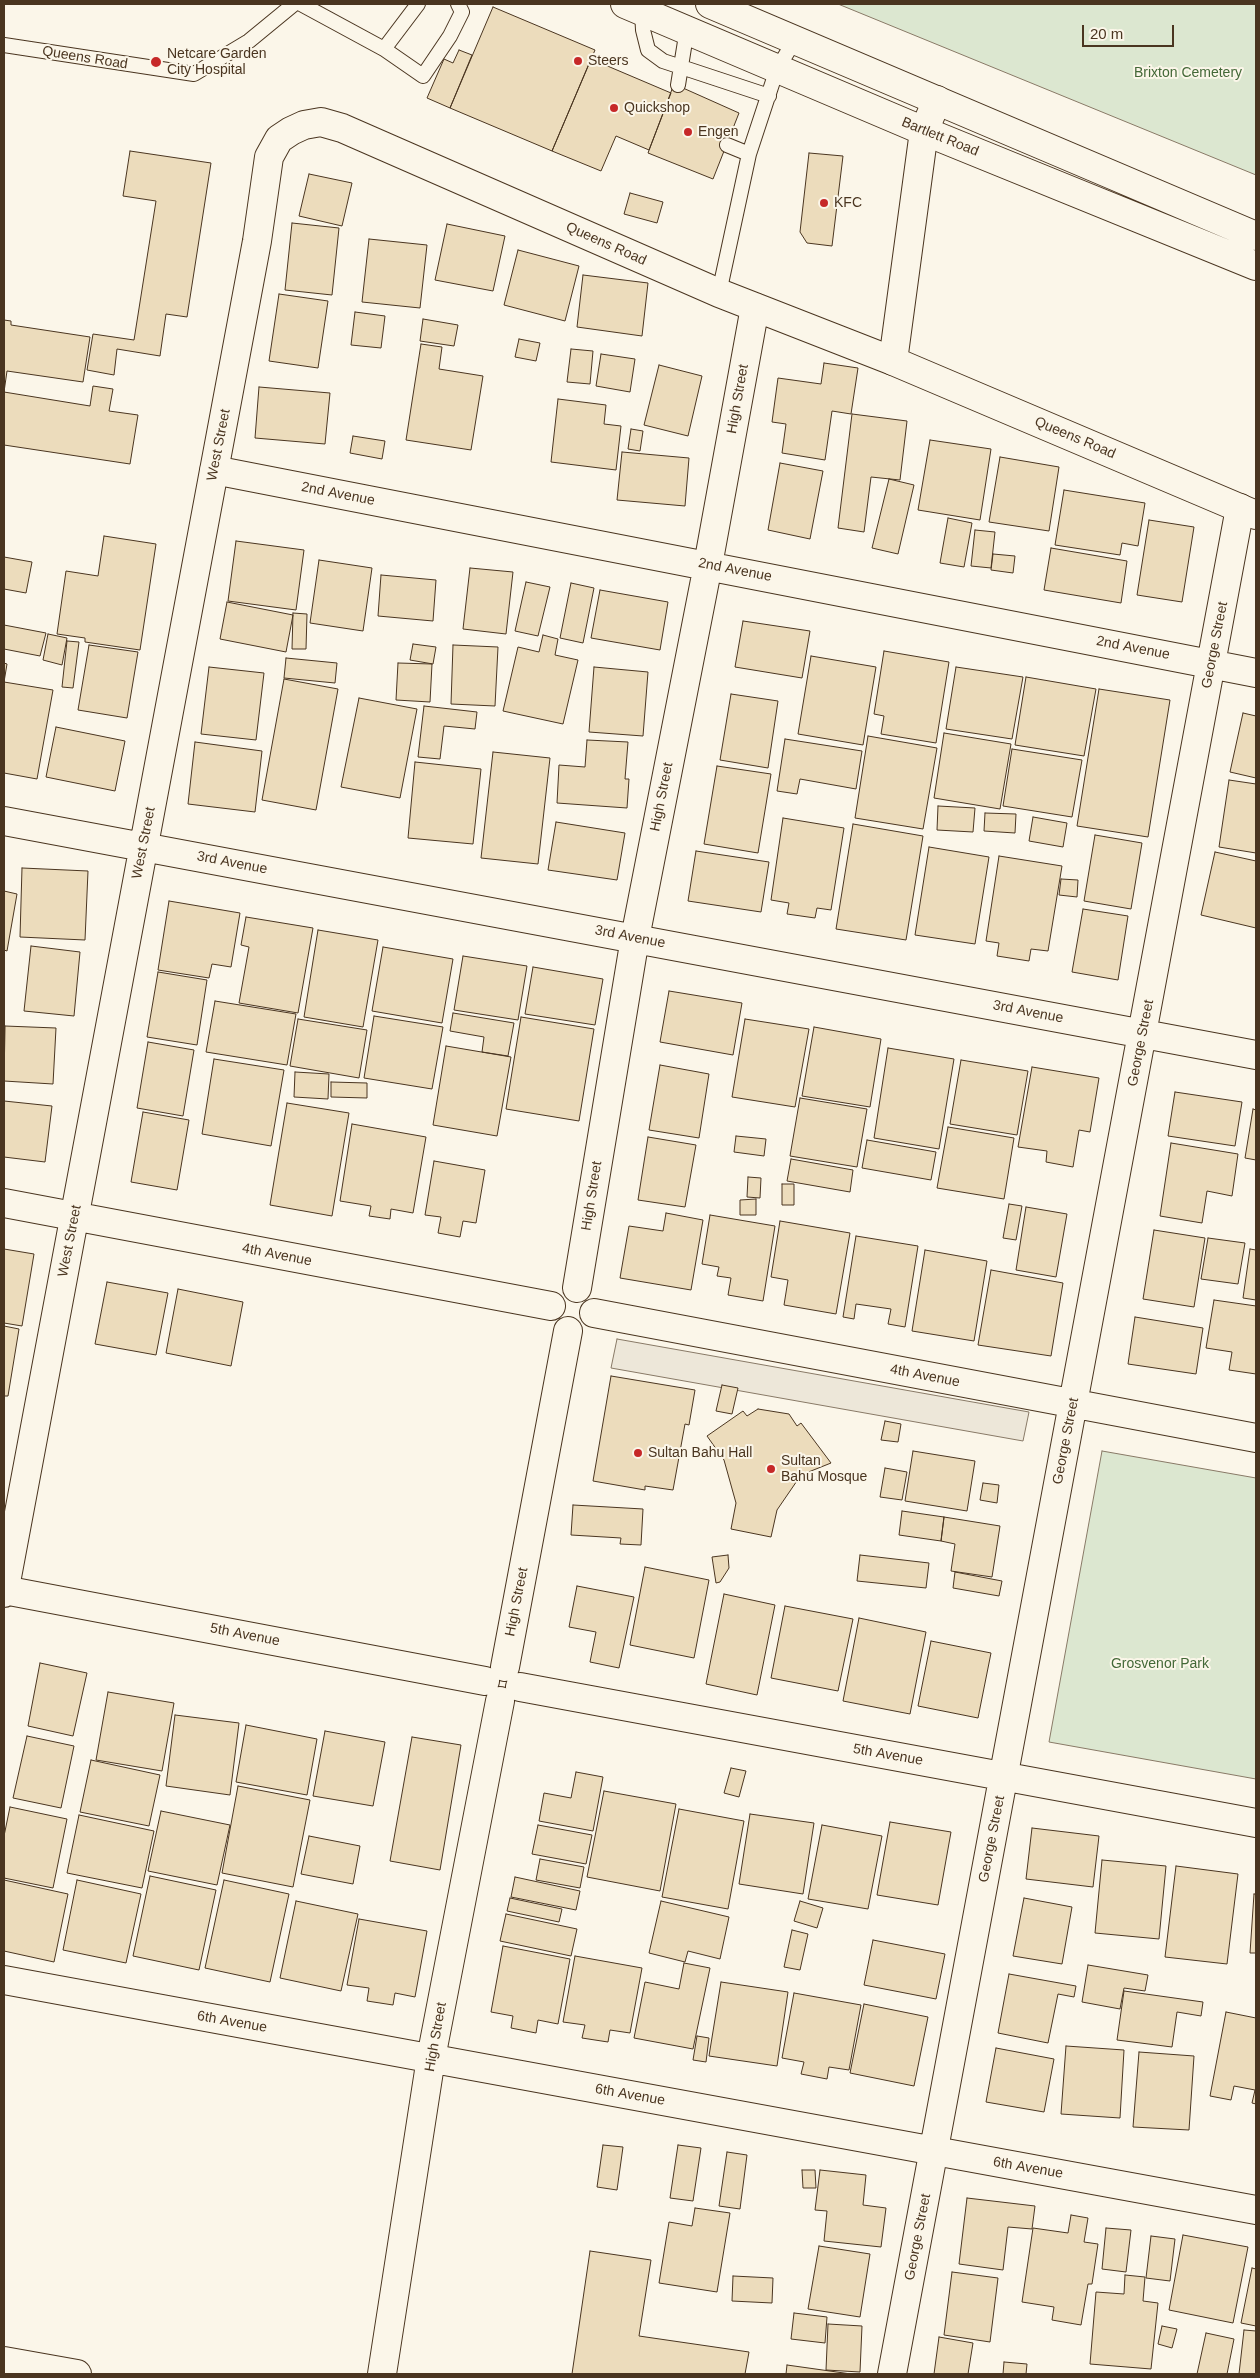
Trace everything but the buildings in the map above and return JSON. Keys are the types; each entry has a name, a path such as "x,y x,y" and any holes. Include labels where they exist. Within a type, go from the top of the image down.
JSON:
{"street":[{"path":"710,4 1256,236"},
{"name":"Bartlett Road","path":"634,7 924,131 1256,266"},
{"path":"893,361 924,131 936,100"},
{"name":"Queens Road","path":"321,122 342,128 719,293 893,361 1248,511"},
{"name":"West Street","path":"4,1591 258,233 269,157 279,139 304,125 321,122"},
{"name":"High Street","path":"577,1288 635,938 708,565 755,307"},
{"name":"2nd Avenue","path":"214,470 1256,673"},
{"name":"George Street","path":"892,2374 1211,663 1248,511"},
{"name":"3rd Avenue","path":"4,821 1256,1055"},
{"name":"4th Avenue","path":"4,1203 551,1306"},
{"path":"568,1288 577,1288 591,1298 594,1305 594,1313 591,1322 585,1328 568,1331 554,1322 551,1306 554,1298 560,1292 568,1288"},
{"name":"4th Avenue","path":"594,1313 1256,1438"},
{"name":"High Street","path":"382,2374 431,2058 568,1331"},
{"name":"5th Avenue","path":"4,1591 1256,1823"},
{"name":"6th Avenue","path":"4,1980 1256,2210"},
{"path":"4,2361 77,2374"}],"lane":[{"name":"Queens Road","path":"4,45 194,74 250,41 294,4"},
{"path":"301,4 384,49 423,76 450,36 462,12 458,4"},
{"path":"384,49 418,4"},
{"path":"634,7 648,50 663,61 769,96"},
{"path":"678,86 687,29"},
{"path":"719,293 749,154 778,69 795,40"},
{"path":"727,145 749,154"}],"green space":[{"name":"Brixton Cemetery","path":"838,4 1256,4 1256,175"},
{"name":"Grosvenor Park","path":"1102,1451 1256,1478 1256,1779 1049,1742"}],"shaded area":[{"path":"617,1339 1029,1412 1023,1441 611,1368"}],"place":[{"name":"Steers","path":"578,61"},
{"name":"Netcare Garden City Hospital","path":"156,62"},
{"name":"Quickshop","path":"614,108"},
{"name":"Engen","path":"688,132"},
{"name":"KFC","path":"824,203"},
{"name":"Sultan Bahu Hall","path":"638,1453"},
{"name":"Sultan Bahu Mosque","path":"771,1469"}]}
